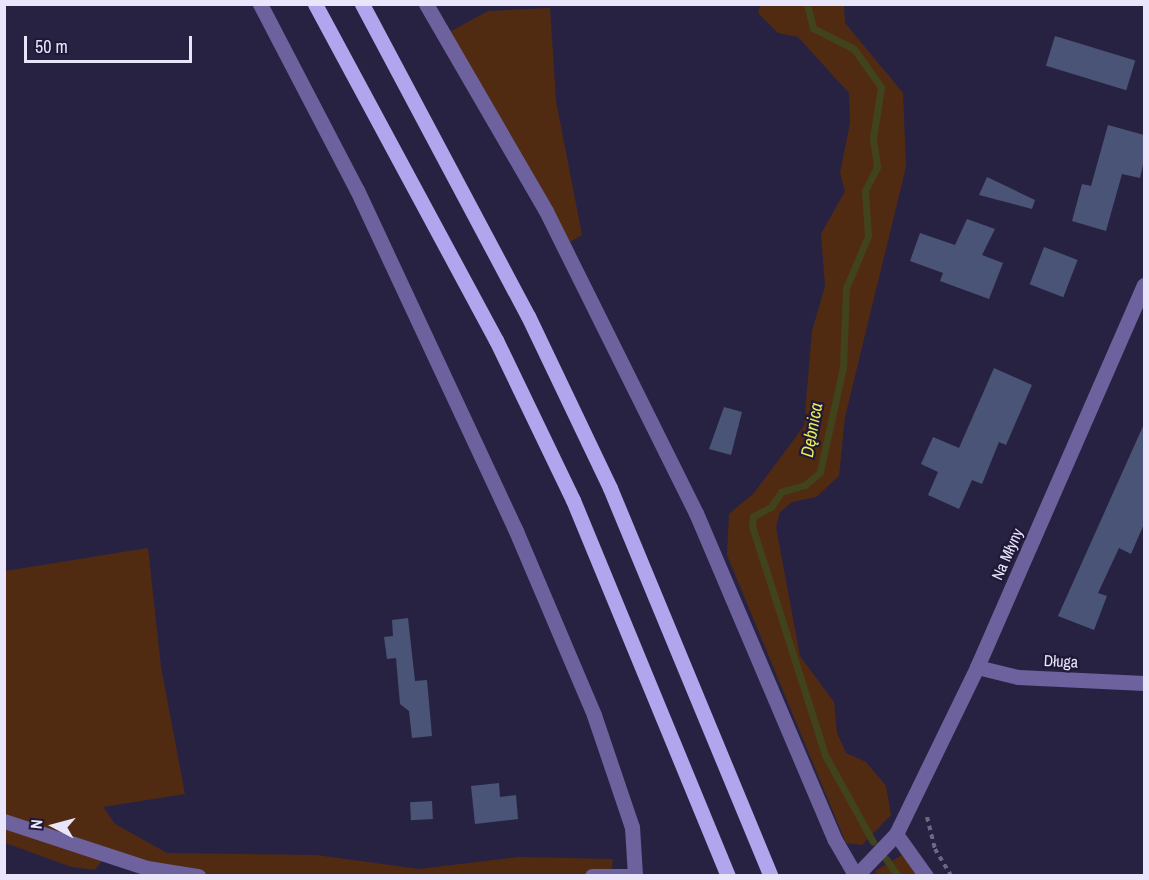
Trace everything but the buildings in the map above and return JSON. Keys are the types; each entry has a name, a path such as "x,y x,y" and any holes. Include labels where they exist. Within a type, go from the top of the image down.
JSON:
{"main road":[{"path":"315,4 496,340 573,500 728,876"},
{"path":"362,4 528,316 610,488 771,876"}],"street":[{"path":"260,4 357,190 516,531 594,715 632,827 635,875 592,876"},
{"path":"426,4 546,211 691,502 835,840 856,875"},
{"name":"Na Młyny","path":"856,875 896,834 976,668 1144,285"},
{"name":"Długa","path":"976,668 1018,677 1144,683"},
{"path":"4,820 147,868 198,876"},
{"path":"896,834 926,876"}],"path":[{"path":"927,817 935,849 951,876"}],"shaded area":[{"path":"760,5 844,5 845,23 903,93 906,167 845,417 839,476 816,497 792,502 780,512 776,527 800,656 834,702 837,733 846,753 866,762 886,786 891,815 862,845 846,843 727,555 729,514 754,493 804,426 812,331 825,286 821,234 845,191 840,173 850,123 849,93 798,37 778,33 758,13"},
{"path":"550,8 556,101 582,235 565,245 446,34 488,11"},
{"path":"148,548 161,667 185,794 103,807 115,824 167,853 316,855 419,869 518,857 613,859 611,875 163,876 106,855 95,870 72,867 5,843 5,571"},
{"path":"902,855 919,875 877,875 875,871"}],"waterway":[{"name":"Dębnica","path":"807,4 813,28 854,49 881,87 873,138 877,167 865,191 868,236 846,288 843,367 820,472 805,485 781,492 771,507 753,516 752,526 825,755 873,842"},
{"name":"Dębnica","path":"886,859 898,876"}]}
